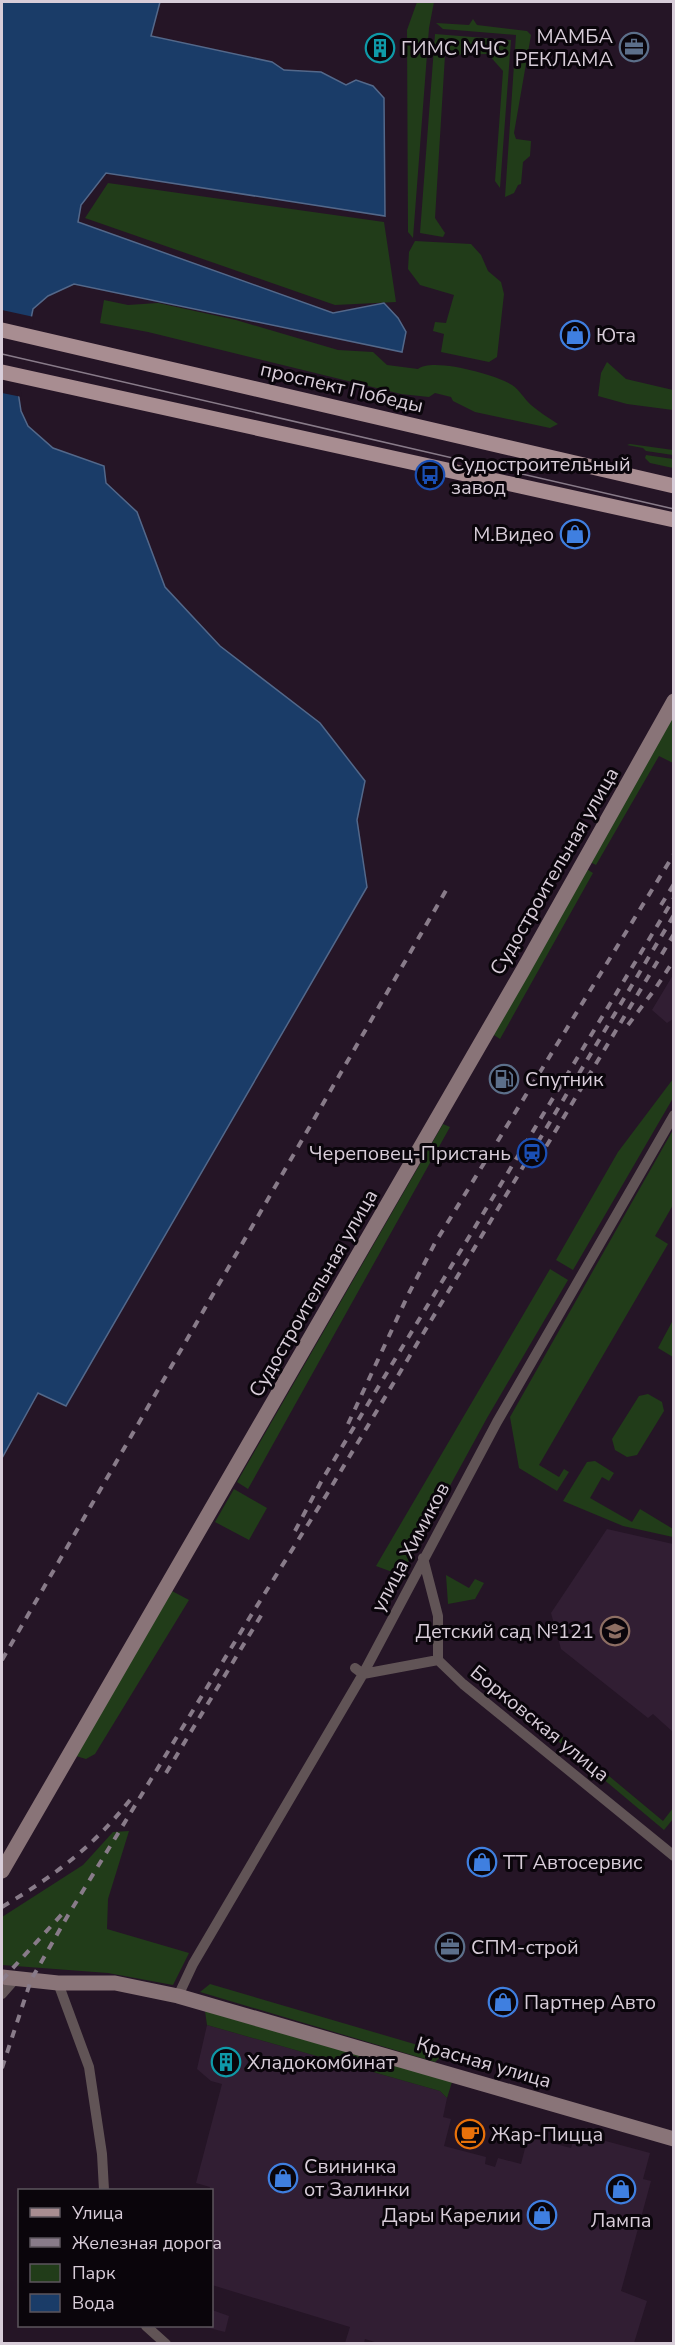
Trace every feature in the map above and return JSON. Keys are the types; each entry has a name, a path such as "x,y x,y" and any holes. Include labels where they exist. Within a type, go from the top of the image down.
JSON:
{"main road":[{"name":"проспект Победы","path":"2,330 674,486"},
{"path":"2,372 674,520"},
{"name":"Судостроительная улица","path":"2,1871 529,960 674,701"},
{"name":"Красная улица","path":"9,1977 58,1983 115,1983 178,1996 674,2139"}],"street":[{"name":"улица Химиков","path":"178,1996 193,1964 423,1558 496,1422 674,1115"},
{"path":"359,1671 438,1660 438,1616 423,1558"},
{"name":"Борковская улица","path":"438,1660 463,1684 674,1856"},
{"path":"2,1994 9,1977"},
{"path":"58,1983 89,2067 102,2154 104,2189"},
{"path":"148,2327 166,2343"}],"shaded area":[{"path":"673,975 673,1019 667,1023 652,1010"},
{"name":"Детский сад №121","path":"607,1529 673,1544 673,1732 653,1714 648,1718 561,1649 551,1613"},
{"path":"207,2025 440,2091 447,2098 443,2117 451,2119 444,2146 486,2157 485,2164 495,2167 498,2158 521,2164 528,2137 571,2148 576,2133 650,2153 643,2179 651,2181 621,2291 647,2301 634,2343 381,2344 365,2339 364,2343 345,2343 350,2327 213,2285 213,2189 196,2183 222,2084 211,2081 197,2069"},
{"path":"213,2310 229,2316 225,2332 205,2327 213,2327"}],"green space":[{"path":"417,2 434,2 429,28 413,238 408,232 407,30"},
{"path":"473,19 477,25 527,31 531,35 514,133 516,139 531,141 530,156 523,162 521,184 514,193 505,197 516,35 443,29 436,23 469,25"},
{"path":"435,34 511,40 500,188 495,181 503,71 488,54 445,55 435,218 445,233 443,237 420,233"},
{"path":"108,183 384,222 396,302 335,305 85,218"},
{"path":"415,241 471,244 481,255 488,271 501,282 504,294 497,357 489,362 441,352 444,334 433,331 435,322 446,323 454,295 420,285 408,269 409,252"},
{"path":"104,300 128,305 158,303 236,320 338,350 373,352 387,365 418,369 425,366 450,366 479,372 512,385 531,405 558,424 550,428 475,412 453,401 451,397 435,393 429,397 401,394 148,332 100,323"},
{"path":"607,362 626,379 673,390 673,410 627,404 598,396 601,373"},
{"path":"627,445 673,450 673,455 646,451 643,448"},
{"path":"646,455 673,459 673,468 650,463 645,458"},
{"path":"673,712 673,763 659,756 596,865 590,862"},
{"path":"585,868 593,873 500,1039 491,1033"},
{"path":"673,1079 673,1098 573,1270 556,1260 618,1152"},
{"path":"443,1124 450,1127 248,1489 237,1482"},
{"path":"673,1130 673,1205 655,1236 668,1244 539,1465 559,1477 564,1469 569,1472 557,1491 519,1468 510,1417"},
{"path":"550,1269 568,1280 487,1418 404,1570 395,1573 376,1566"},
{"path":"673,1320 673,1357 658,1348"},
{"path":"648,1394 662,1402 664,1411 637,1455 627,1457 615,1450 612,1439 639,1396"},
{"path":"595,1461 614,1473 609,1481 602,1477 590,1498 632,1522 640,1509 673,1529 673,1537 623,1526 563,1501 587,1462"},
{"path":"234,1489 267,1508 249,1540 215,1522"},
{"path":"446,1575 469,1588 475,1579 484,1583 475,1599 448,1604"},
{"path":"172,1591 189,1600 95,1754 86,1759 76,1756"},
{"path":"501,1686 663,1821 673,1808 673,1819 664,1830 497,1690"},
{"path":"129,1831 108,1899 107,1929 189,1953 173,1985 108,1973 2,1965 2,1917 83,1865 113,1832"},
{"path":"210,1984 445,2053 435,2062 200,1992"},
{"path":"205,2011 452,2082 447,2098 440,2091 207,2025"}],"water":[{"path":"2,2 160,2 151,36 272,62 284,70 321,72 346,85 356,80 373,86 384,98 385,216 106,173 81,205 78,222 333,313 384,303 398,318 406,332 402,352 74,284 48,296 33,309 17,385 21,411 28,426 53,448 104,466 106,483 137,512 165,587 220,646 320,723 365,781 357,820 367,887 66,1406 38,1393 2,1458"}],"pier":[{"path":"2,310 34,317 20,385 22,397 2,393"}],"tram line":[{"path":"2,354 674,509"}],"railway":[{"path":"348,1424 435,1243 674,854"},
{"path":"661,905 674,884"},
{"path":"2,1660 448,887"},
{"path":"295,1531 322,1480 674,898"},
{"path":"2,2068 31,1980 67,1917 327,1494 674,915"},
{"path":"538,1160 674,934"},
{"path":"628,1025 674,960"},
{"path":"166,1773 265,1609"},
{"path":"2,1907 39,1884 87,1847 130,1800"},
{"path":"2,1980 63,1913"}],"place":[{"name":"МАМБА РЕКЛАМА","path":"634,47"},
{"name":"ГИМС МЧС","path":"380,48"},
{"name":"Юта","path":"575,335"},
{"name":"Судостроительный завод","path":"430,475"},
{"name":"М.Видео","path":"575,534"},
{"name":"Спутник","path":"504,1079"},
{"name":"Череповец-Пристань","path":"532,1153"},
{"name":"Детский сад №121","path":"615,1631"},
{"name":"ТТ Автосервис","path":"482,1862"},
{"name":"СПМ-строй","path":"450,1947"},
{"name":"Партнер Авто","path":"503,2002"},
{"name":"Хладокомбинат","path":"226,2062"},
{"name":"Жар-Пицца","path":"470,2134"},
{"name":"Свининка от Залинки","path":"283,2178"},
{"name":"Лампа","path":"621,2189"},
{"name":"Дары Карелии","path":"542,2215"}]}
